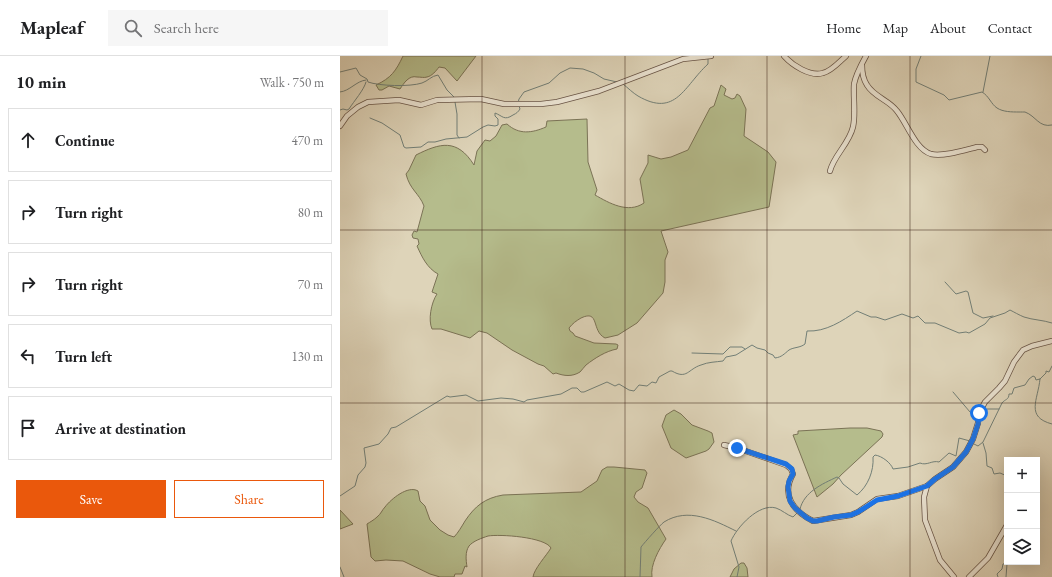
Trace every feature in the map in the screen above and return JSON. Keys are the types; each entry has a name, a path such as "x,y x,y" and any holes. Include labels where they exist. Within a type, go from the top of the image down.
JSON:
{"street":[{"path":"340,126 347,116 362,104 368,102 399,100 421,105 437,100 481,99 504,104 541,104 557,102 599,91 678,61 711,56"},
{"path":"784,56 792,63 814,74 824,73 846,56"},
{"path":"830,171 849,138 853,127 854,84 866,56"},
{"path":"862,64 863,78 867,86 897,111 921,148 936,154 982,147 985,150"},
{"path":"724,446 737,448 786,464 792,469 793,474 789,481 788,487 790,501 795,508 813,521 851,515 877,500 898,496 927,486 953,467 966,452 973,439 978,424 979,413 985,402 1005,381 1014,362 1023,350 1040,343 1052,341"},
{"path":"927,486 924,497 925,520 940,560 954,577"},
{"path":"969,577 983,564 992,552 1005,529"}],"green space":[{"path":"403,56 476,56 457,81 445,68 439,67 429,76 409,78 400,89 389,86 379,90 376,85 386,80 392,74"},
{"path":"721,85 726,89 724,95 732,99 735,98 737,94 740,96 746,109 744,136 768,152 776,162 769,207 661,231 668,252 665,260 665,282 663,293 637,323 618,335 605,338 598,331 591,316 581,318 569,328 575,336 594,343 616,344 618,345 617,349 597,357 577,374 553,374 544,366 512,350 487,333 479,331 470,338 441,329 432,329 430,321 431,312 433,302 437,294 432,292 438,274 434,272 425,262 417,246 419,244 418,239 413,238 412,235 414,231 417,232 424,206 412,188 406,174 416,155 433,148 448,145 461,150 468,156 474,165 477,151 485,140 490,141 496,136 502,125 507,124 516,130 531,132 546,127 547,121 587,119 588,162 597,190 595,195 612,204 632,208 644,203 640,179 648,163 648,155 661,159 671,157 688,150 710,108 714,106"},
{"path":"674,410 681,414 692,425 712,433 714,442 709,449 686,458 671,448 662,426 666,415"},
{"path":"867,428 881,431 883,434 882,437 833,484 817,497 793,435 798,434 798,431"},
{"path":"607,467 645,470 647,473 642,488 636,492 634,497 638,502 648,508 666,539 658,552 652,567 652,577 533,577 538,566 551,548 547,544 540,541 502,535 488,536 469,546 466,559 467,567 465,566 462,574 455,574 454,577 440,577 430,574 403,561 375,561 371,557 367,524 378,516 391,500 405,491 418,491 420,501 425,506 430,520 440,530 454,537 473,511 491,498 503,495 581,492 597,481 602,470"},
{"path":"340,510 353,524 340,529"},
{"path":"741,563 744,563 747,568 748,577 730,577 734,569"}],"waterway":[{"path":"921,56 916,69 916,82 944,95 949,100 982,92 999,109 1008,112 1025,112 1044,125 1052,125"},
{"path":"983,92 990,56"},
{"path":"623,84 638,96 651,102 662,103 671,101 685,90 708,64 708,59"},
{"path":"340,72 356,68 360,75 367,79 368,82 395,86 422,83 433,76 438,75 447,90 454,97"},
{"path":"518,103 524,92 549,83 560,73 570,68 583,69 604,79 617,82"},
{"path":"340,92 366,80"},
{"path":"340,110 349,109 366,82"},
{"path":"455,102 457,114 457,135 459,138"},
{"path":"370,118 382,123 400,135 404,147 421,147 428,142 467,137 488,125 498,125 498,119 495,116 495,113 508,118 518,112 520,109 519,106"},
{"path":"945,282 956,294 966,291 968,292 973,313 983,318 993,316"},
{"path":"340,496 355,486 358,475 365,467 366,463 364,448 379,444 391,428 396,427 447,396 466,395 478,401 501,398 524,402 527,400 561,394 572,388 577,388 581,392 584,392 607,382 615,386 619,384 629,390 634,391 639,385 647,386 652,382 656,383 659,377 670,371 684,374 704,364 723,361 726,357 736,355 752,345 765,350 775,358 779,357 789,350 805,344 807,331 827,328 857,311 871,317 885,320 902,314 913,318 918,316 925,323 935,323 959,333 969,333 985,324 990,318 1010,310 1024,317 1052,323"},
{"path":"692,353 723,354 730,347 742,347 745,349"},
{"path":"1040,379 1046,371 1049,372 1052,366"},
{"path":"972,443 978,446 983,442 1002,403 1008,398 1009,394 1012,394 1014,388 1025,385 1033,376 1036,380 1040,379"},
{"path":"1040,379 1035,407 1036,412 1038,417 1052,424"},
{"path":"953,392 970,412 976,414"},
{"path":"981,412 987,409 999,409"},
{"path":"800,509 805,498 814,489 837,477 857,495 870,478 873,457 875,455 886,460 893,469 908,467 920,463 925,464 939,462 949,453 956,456 959,438 970,441"},
{"path":"983,443 986,453 987,466 992,468 994,474 1000,473 1004,475"},
{"path":"737,577 739,567 731,541 743,523 749,517 769,507 776,508 793,517 797,513"},
{"path":"640,577 641,547 664,522 673,518 692,515 710,519 736,531"},
{"path":"998,577 997,574 1002,569 1004,564"},
{"path":"1006,577 1007,565"},
{"path":"340,567 344,577"}],"route":[{"path":"737,448 786,464 792,469 793,474 789,481 788,487 790,501 795,508 807,518 817,521 851,515 877,500 909,493 918,488 927,486 953,467 962,458 973,439 978,424 979,413"}]}
